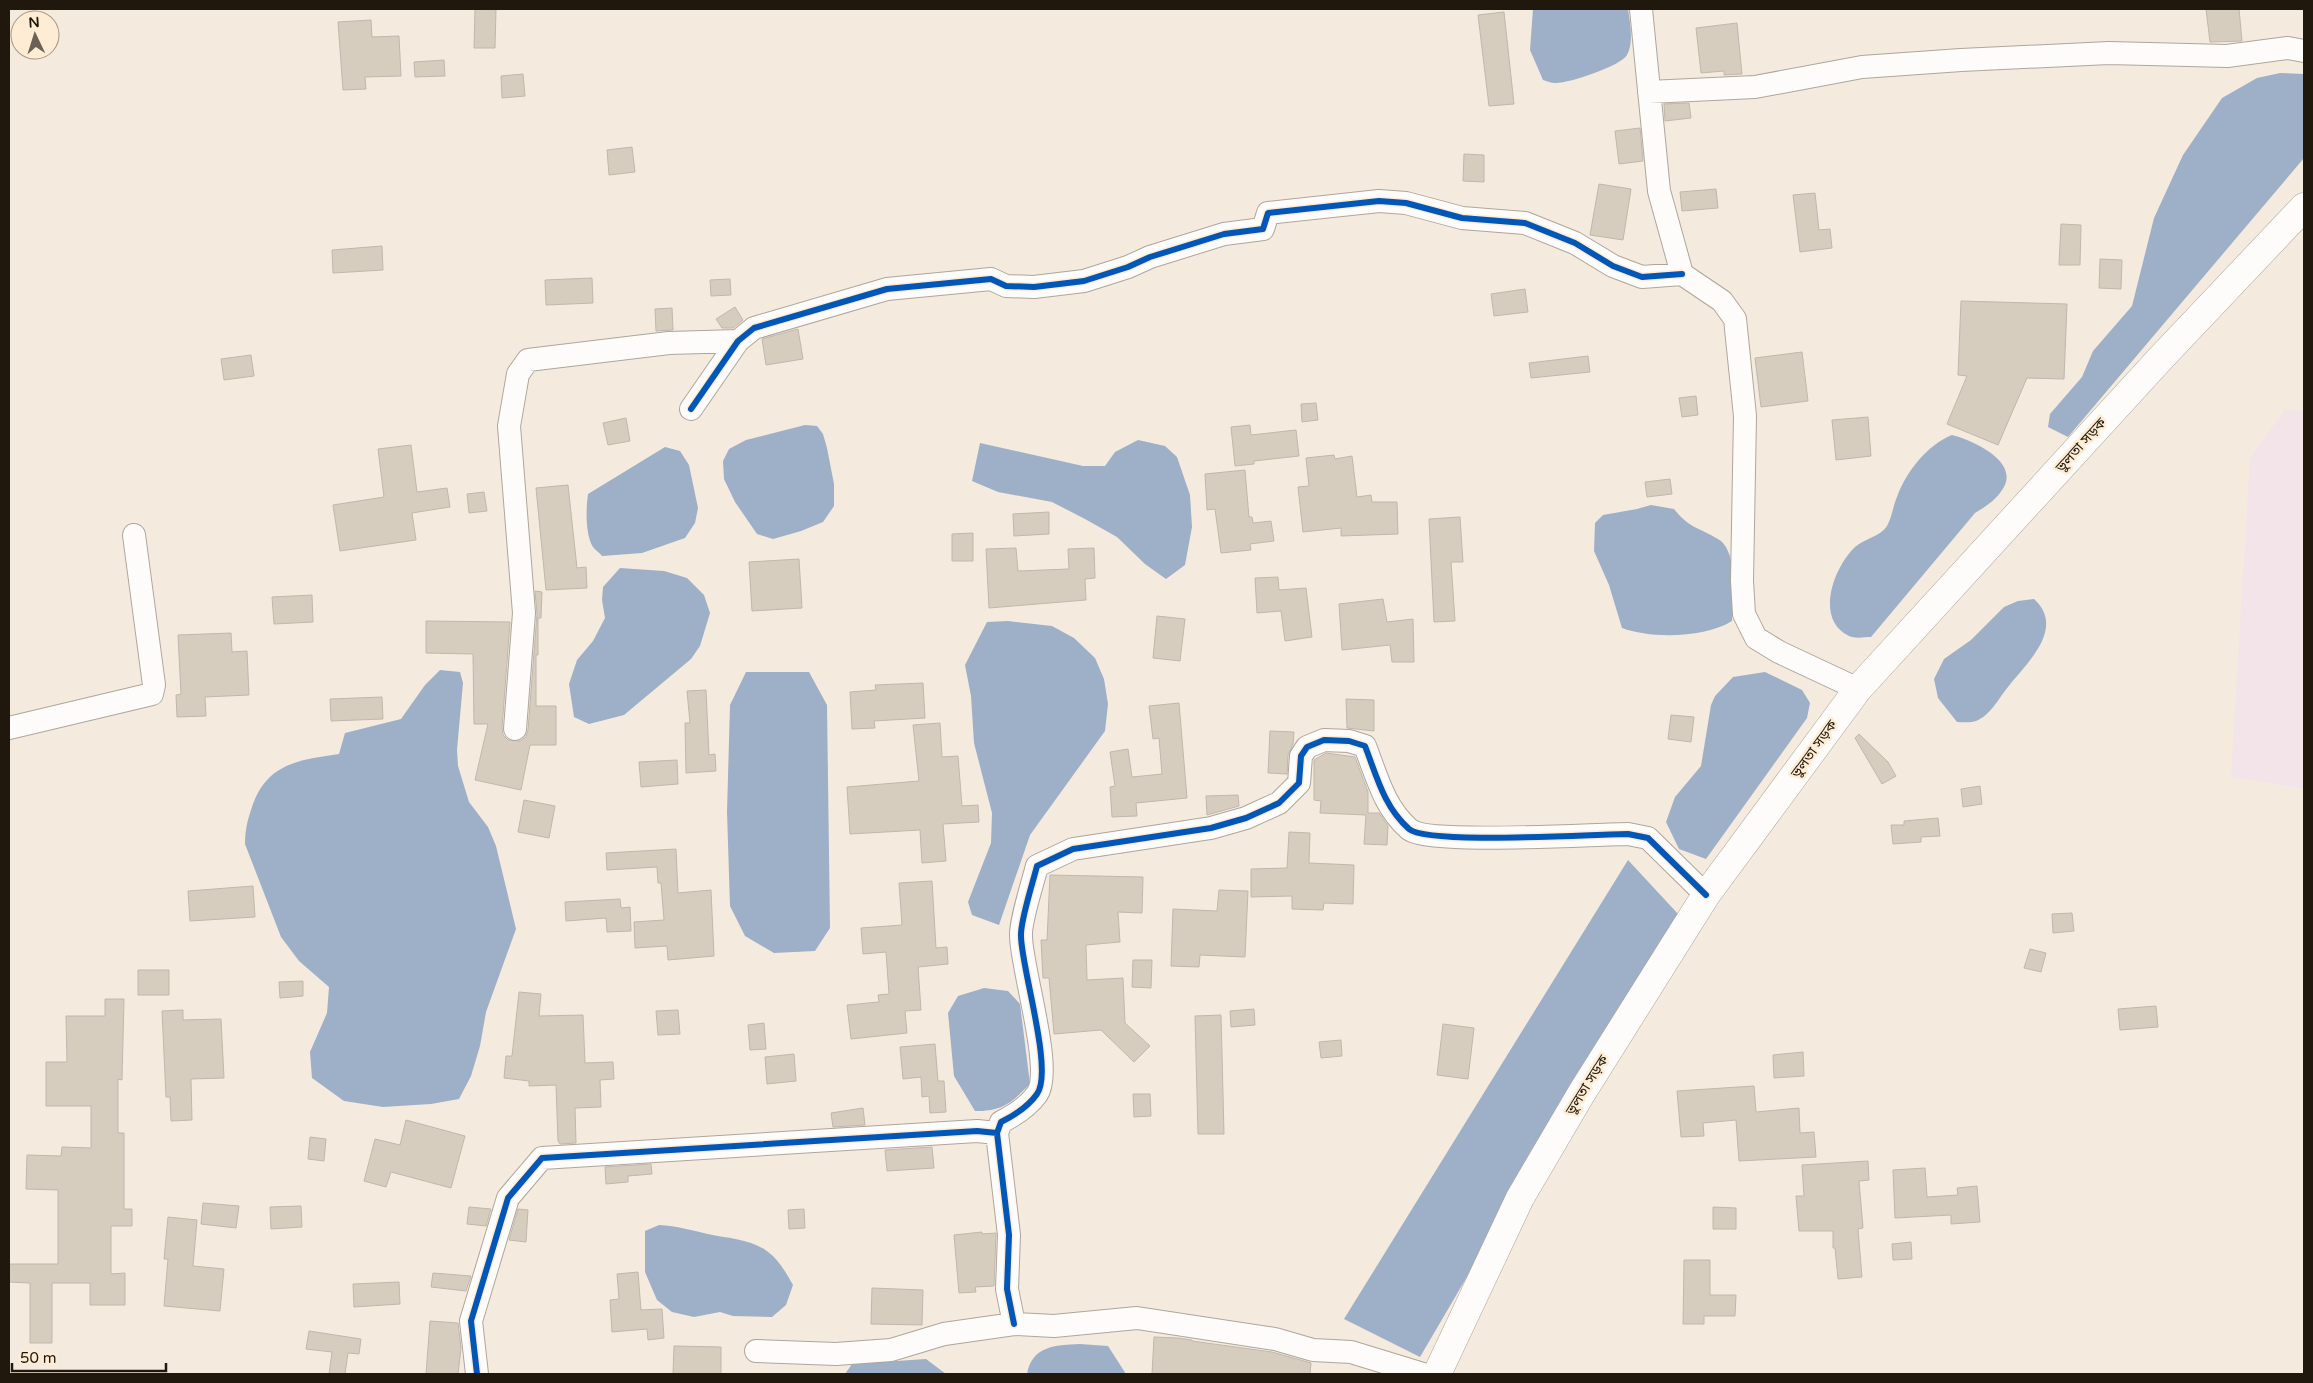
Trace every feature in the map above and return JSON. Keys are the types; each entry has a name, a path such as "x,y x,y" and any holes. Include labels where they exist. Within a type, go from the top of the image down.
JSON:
{"highway":[{"name":"ভুলতা সড়ক","path":"1437,1374 1520,1198 1581,1094 1706,895 1858,688 2159,360 2304,207"}],"street":[{"path":"1641,9 1659,191 1682,274"},
{"path":"1649,92 1755,87 1862,67 1961,60 2109,53 2227,56 2288,48 2304,51"},
{"path":"691,409 738,341 754,328 887,289 991,279 1006,286 1034,287 1084,281 1128,267 1150,257 1224,234 1264,228 1268,213 1379,201 1406,203 1462,218 1525,223 1575,243 1613,266 1642,277 1682,274 1722,301 1735,319 1745,416 1742,581 1744,614 1756,638 1778,652 1858,688"},
{"path":"515,729 524,613 509,426 518,374 528,360 669,343 738,341"},
{"path":"9,728 152,694 154,685 134,535"},
{"path":"1014,1324 1007,1289 1009,1235 997,1133 1001,1122 1018,1113 1039,1093 1042,1071 1034,1003 1020,936 1038,866 1073,849 1211,828 1246,818 1279,803 1299,783 1301,756 1307,747 1324,740 1349,740 1365,746 1387,805 1410,830 1419,835 1458,839 1592,834 1635,835 1648,838 1706,895"},
{"path":"476,1374 471,1321 505,1207 508,1198 542,1158 977,1131 997,1133"},
{"path":"756,1351 836,1354 891,1350 944,1334 1014,1324 1054,1326 1137,1318 1275,1340 1313,1350 1351,1352 1423,1374"}],"shaded area":[{"path":"2285,410 2304,411 2304,789 2231,777 2250,458"}],"water":[{"path":"1533,9 1628,9 1631,38 1627,55 1605,69 1561,83 1543,80 1530,50"},
{"path":"2280,73 2304,74 2304,158 2068,437 2048,427 2050,414 2082,377 2093,351 2132,306 2154,218 2183,155 2222,98 2257,78"},
{"path":"805,425 817,426 823,434 834,484 834,506 823,522 801,531 773,539 757,534 735,502 724,479 723,461 729,449 746,440"},
{"path":"1952,435 1982,447 2000,462 2005,470 2006,480 2000,494 1975,513 1871,637 1857,638 1849,636 1838,628 1832,618 1830,606 1831,593 1840,567 1855,547 1877,535 1887,526 1901,488 1918,460 1934,445"},
{"path":"1138,440 1165,446 1177,457 1190,495 1192,527 1185,565 1166,579 1145,564 1117,537 1052,502 998,492 972,481 980,443 1083,466 1105,466 1115,452"},
{"path":"665,447 680,451 689,465 698,508 695,523 685,538 642,553 602,556 590,542 587,528 588,494"},
{"path":"1651,505 1674,509 1689,524 1718,539 1725,545 1732,565 1734,589 1732,621 1708,631 1678,635 1648,634 1622,628 1609,585 1594,551 1595,523 1603,515"},
{"path":"620,568 664,571 687,578 704,595 710,613 700,646 691,659 624,715 589,724 574,717 569,684 577,660 593,641 605,618 602,600 603,587"},
{"path":"2034,599 2043,610 2046,622 2045,633 2040,645 1986,715 1974,722 1957,722 1938,698 1934,679 1944,659 1971,640 2004,607 2018,601"},
{"path":"1008,621 1052,626 1074,638 1095,658 1104,679 1108,704 1105,731 1030,835 999,925 972,915 968,902 991,843 992,813 974,743 971,696 965,665 987,622"},
{"path":"440,670 460,672 463,683 457,750 458,766 469,802 488,827 496,846 516,929 486,1012 480,1046 471,1076 459,1099 431,1104 383,1107 344,1101 312,1078 310,1052 327,1013 329,987 299,961 281,937 245,844 247,823 257,795 274,774 296,762 339,754 345,733 401,719 425,685"},
{"path":"746,672 809,672 827,705 830,928 815,951 774,953 745,936 730,906 727,812 730,705"},
{"path":"1765,672 1802,690 1810,703 1807,718 1706,859 1679,849 1666,822 1675,797 1701,766 1711,705 1715,696 1733,677"},
{"path":"1628,860 1679,915 1420,1357 1344,1319"},
{"path":"984,988 1008,991 1020,1004 1030,1084 1006,1105 985,1111 975,1111 954,1076 948,1013 958,996"},
{"path":"659,1225 737,1239 764,1249 777,1261 793,1285 786,1305 772,1317 733,1316 720,1312 694,1317 672,1312 657,1300 645,1272 645,1231"},
{"path":"1062,1345 1108,1346 1126,1374 1027,1374 1030,1365 1039,1352"},
{"path":"926,1359 946,1374 845,1374 852,1364"}],"building":[{"path":"475,9 496,9 495,48 474,48"},
{"path":"2206,9 2239,9 2242,41 2210,42"},
{"path":"1504,12 1514,104 1489,106 1478,15"},
{"path":"371,20 372,37 399,36 401,76 365,77 366,89 343,90 338,22"},
{"path":"1737,23 1742,74 1724,75 1724,71 1701,73 1696,28"},
{"path":"444,60 445,76 415,77 414,62"},
{"path":"523,74 525,96 502,98 501,76"},
{"path":"1689,103 1691,118 1665,121 1664,104"},
{"path":"1640,128 1643,161 1619,164 1615,131"},
{"path":"632,147 635,172 609,175 607,150"},
{"path":"1464,154 1484,155 1484,182 1463,181"},
{"path":"1599,184 1631,189 1623,240 1590,235"},
{"path":"1716,189 1718,208 1682,211 1680,192"},
{"path":"1815,193 1819,230 1830,229 1832,248 1800,252 1793,195"},
{"path":"2061,224 2081,225 2080,265 2059,265"},
{"path":"382,246 383,270 333,273 332,250"},
{"path":"2100,259 2122,260 2121,289 2099,288"},
{"path":"592,278 593,303 546,305 545,280"},
{"path":"730,279 731,295 711,296 710,280"},
{"path":"1525,289 1528,312 1494,316 1491,294"},
{"path":"1961,301 2067,304 2064,379 2027,378 1998,445 1947,424 1967,376 1958,375"},
{"path":"735,307 743,320 733,328 722,328 716,319"},
{"path":"672,308 673,330 656,331 655,309"},
{"path":"798,329 803,359 766,365 762,339"},
{"path":"1802,352 1808,401 1761,407 1755,358"},
{"path":"251,355 254,376 224,380 221,359"},
{"path":"1588,356 1590,372 1531,378 1529,363"},
{"path":"1696,396 1698,415 1682,417 1679,398"},
{"path":"1316,403 1318,420 1302,422 1301,404"},
{"path":"1868,417 1871,456 1836,460 1832,420"},
{"path":"626,418 630,441 608,445 603,423"},
{"path":"1250,425 1251,435 1296,430 1299,456 1254,461 1254,464 1235,466 1231,427"},
{"path":"411,445 417,492 447,488 450,507 412,513 416,540 340,551 333,505 384,497 378,449"},
{"path":"1334,455 1335,459 1352,456 1357,497 1371,495 1372,502 1397,502 1398,534 1341,536 1341,528 1303,532 1298,487 1309,486 1306,458"},
{"path":"1245,470 1249,517 1252,517 1253,523 1271,521 1274,541 1250,544 1251,550 1221,553 1215,509 1207,510 1205,474"},
{"path":"1670,479 1672,494 1647,497 1645,482"},
{"path":"568,485 577,568 586,567 587,588 546,590 536,488"},
{"path":"484,492 487,511 469,513 467,494"},
{"path":"1049,512 1049,534 1014,536 1013,514"},
{"path":"1460,517 1463,562 1451,562 1455,621 1434,622 1429,519"},
{"path":"973,533 973,561 952,561 952,534"},
{"path":"1016,548 1018,571 1069,569 1068,549 1094,548 1095,578 1085,579 1086,600 989,608 986,549"},
{"path":"799,559 802,608 752,611 749,562"},
{"path":"1278,577 1279,590 1306,588 1312,637 1285,641 1281,611 1257,613 1255,578"},
{"path":"535,591 542,592 541,618 538,618 538,655 536,655 536,706 556,706 556,745 530,745 521,790 475,780 488,724 474,724 473,654 426,653 426,621 510,622 502,728 503,735 508,740 520,741 526,737 528,730 537,614"},
{"path":"312,595 313,622 274,624 272,597"},
{"path":"1383,599 1387,622 1413,619 1414,662 1392,662 1390,645 1342,650 1339,604"},
{"path":"1157,616 1185,619 1180,661 1153,658"},
{"path":"231,633 232,652 247,651 249,695 205,697 206,716 177,717 176,695 181,694 178,635"},
{"path":"923,683 925,718 874,721 875,728 852,729 850,692 876,690 875,685"},
{"path":"706,690 709,755 715,754 716,771 686,773 685,723 690,723 687,691"},
{"path":"382,697 383,719 331,721 330,699"},
{"path":"1346,699 1374,700 1374,731 1347,728"},
{"path":"1179,703 1187,798 1136,803 1137,816 1112,817 1110,787 1115,786 1110,752 1128,749 1132,777 1162,774 1159,738 1153,739 1149,706"},
{"path":"1671,715 1694,717 1691,742 1668,739"},
{"path":"940,723 942,757 958,756 962,806 978,805 979,822 943,824 946,861 922,863 920,830 850,834 847,787 919,781 913,725"},
{"path":"1270,731 1294,732 1293,744 1288,755 1287,774 1268,773"},
{"path":"1859,734 1888,762 1896,776 1882,784 1855,738"},
{"path":"1326,753 1355,757 1368,792 1368,813 1379,813 1388,826 1387,845 1364,844 1366,815 1320,813 1321,801 1314,800 1314,760"},
{"path":"677,760 678,784 641,787 639,762"},
{"path":"1980,786 1982,804 1963,807 1961,789"},
{"path":"1238,795 1239,806 1207,815 1206,796"},
{"path":"524,800 555,806 549,838 518,832"},
{"path":"1938,818 1940,836 1921,837 1921,842 1893,844 1891,825 1904,825 1904,821"},
{"path":"1289,832 1310,833 1309,863 1354,865 1353,904 1324,903 1323,910 1292,909 1292,896 1251,897 1251,869 1287,868"},
{"path":"676,849 678,893 711,890 714,956 668,960 667,946 635,948 634,922 664,920 661,883 658,883 657,867 607,870 606,853"},
{"path":"1050,875 1143,877 1142,913 1118,912 1120,942 1086,945 1087,980 1123,978 1125,1023 1150,1046 1134,1062 1101,1030 1054,1034 1049,978 1043,978 1041,940 1047,940"},
{"path":"932,881 936,948 947,947 948,964 918,967 921,1010 905,1011 907,1033 851,1039 847,1005 879,1002 878,995 889,994 886,952 863,954 861,928 902,925 899,883"},
{"path":"253,886 255,917 190,921 188,891"},
{"path":"1219,890 1248,891 1245,957 1200,955 1199,967 1171,966 1173,909 1217,911"},
{"path":"620,899 621,908 630,907 631,931 607,932 606,918 566,921 565,902"},
{"path":"2072,913 2074,931 2053,933 2052,914"},
{"path":"2030,949 2046,953 2041,972 2024,968"},
{"path":"1133,960 1152,960 1151,988 1132,987"},
{"path":"138,970 169,970 169,995 138,995"},
{"path":"303,981 303,996 280,998 279,982"},
{"path":"519,992 541,994 539,1016 583,1015 585,1063 613,1062 614,1079 600,1080 601,1107 575,1108 576,1143 560,1144 558,1141 556,1085 529,1086 529,1081 504,1078 506,1056 512,1056"},
{"path":"105,999 124,999 122,1080 118,1079 118,1133 124,1133 124,1209 132,1209 132,1226 111,1226 111,1274 125,1273 125,1305 90,1305 90,1283 52,1283 52,1343 30,1343 30,1283 9,1282 9,1264 58,1264 58,1190 26,1189 27,1155 61,1156 62,1147 91,1148 91,1106 46,1106 46,1062 67,1062 66,1016 105,1016"},
{"path":"2156,1006 2158,1027 2120,1030 2118,1009"},
{"path":"1254,1009 1255,1025 1231,1027 1230,1011"},
{"path":"183,1010 183,1020 221,1019 224,1078 191,1079 192,1120 171,1121 170,1097 166,1097 162,1011"},
{"path":"678,1010 680,1034 658,1035 656,1011"},
{"path":"1221,1015 1224,1134 1198,1134 1195,1016"},
{"path":"764,1023 766,1049 750,1050 748,1025"},
{"path":"1443,1024 1474,1028 1468,1079 1437,1075"},
{"path":"1341,1040 1342,1056 1321,1058 1319,1042"},
{"path":"935,1044 938,1081 944,1081 946,1112 930,1113 929,1096 922,1097 921,1077 903,1079 900,1047"},
{"path":"1803,1052 1804,1076 1774,1078 1773,1055"},
{"path":"794,1054 796,1081 767,1084 765,1057"},
{"path":"1754,1086 1756,1112 1799,1108 1800,1133 1814,1132 1816,1157 1739,1161 1736,1120 1703,1123 1704,1136 1681,1137 1677,1091"},
{"path":"1133,1094 1150,1094 1151,1116 1134,1117"},
{"path":"863,1108 865,1125 833,1127 831,1113"},
{"path":"406,1120 465,1136 451,1188 391,1172 386,1187 364,1181 375,1139 400,1145"},
{"path":"310,1137 326,1139 324,1161 308,1159"},
{"path":"932,1147 934,1168 887,1171 885,1150"},
{"path":"1868,1161 1869,1180 1859,1181 1863,1228 1858,1229 1862,1277 1838,1279 1835,1248 1833,1248 1833,1231 1799,1231 1796,1196 1804,1196 1802,1165"},
{"path":"651,1164 652,1174 628,1176 628,1182 606,1184 605,1167"},
{"path":"1925,1168 1927,1197 1958,1195 1957,1188 1977,1186 1980,1222 1951,1224 1951,1215 1895,1218 1893,1170"},
{"path":"203,1203 239,1206 236,1228 201,1224"},
{"path":"301,1206 302,1227 271,1229 270,1207"},
{"path":"469,1207 491,1209 486,1226 467,1224"},
{"path":"1713,1207 1736,1208 1736,1229 1713,1229"},
{"path":"518,1209 528,1210 526,1242 509,1240"},
{"path":"804,1209 805,1228 789,1229 788,1210"},
{"path":"168,1217 197,1220 193,1266 224,1269 220,1311 164,1306 168,1259 164,1259"},
{"path":"982,1232 982,1234 996,1233 994,1286 975,1287 976,1292 959,1293 954,1235"},
{"path":"1911,1242 1912,1259 1893,1260 1892,1244"},
{"path":"1684,1260 1710,1260 1710,1295 1736,1295 1735,1316 1704,1316 1704,1324 1683,1324"},
{"path":"638,1272 641,1310 662,1309 664,1338 648,1340 647,1329 612,1332 610,1300 619,1299 617,1274"},
{"path":"433,1273 471,1276 466,1291 431,1287"},
{"path":"399,1282 400,1304 354,1307 353,1284"},
{"path":"872,1288 923,1290 922,1325 871,1324"},
{"path":"430,1321 458,1323 461,1348 458,1374 426,1374"},
{"path":"309,1331 361,1339 359,1354 348,1353 345,1374 329,1374 332,1352 306,1349"},
{"path":"1154,1337 1178,1338 1272,1352 1311,1363 1310,1374 1152,1374"},
{"path":"674,1346 721,1347 721,1374 673,1374"}],"cycle path":[{"path":"691,409 738,341 754,328 887,289 991,279 1006,286 1034,287 1084,281 1128,267 1150,257 1224,234 1263,229 1268,213 1379,201 1406,203 1462,218 1525,223 1575,243 1613,266 1642,277 1682,274"},
{"path":"1014,1324 1007,1289 1009,1235 997,1133 1001,1122 1030,1103 1037,1094 1041,1082 1042,1064 1039,1042 1022,951 1021,936 1037,866 1073,849 1211,828 1246,818 1279,803 1299,783 1301,756 1307,747 1324,740 1349,741 1365,746 1387,801 1400,820 1409,829 1422,834 1446,837 1512,838 1628,834 1648,838 1706,895"},
{"path":"477,1374 471,1321 508,1198 542,1158 977,1131 997,1133"}]}
